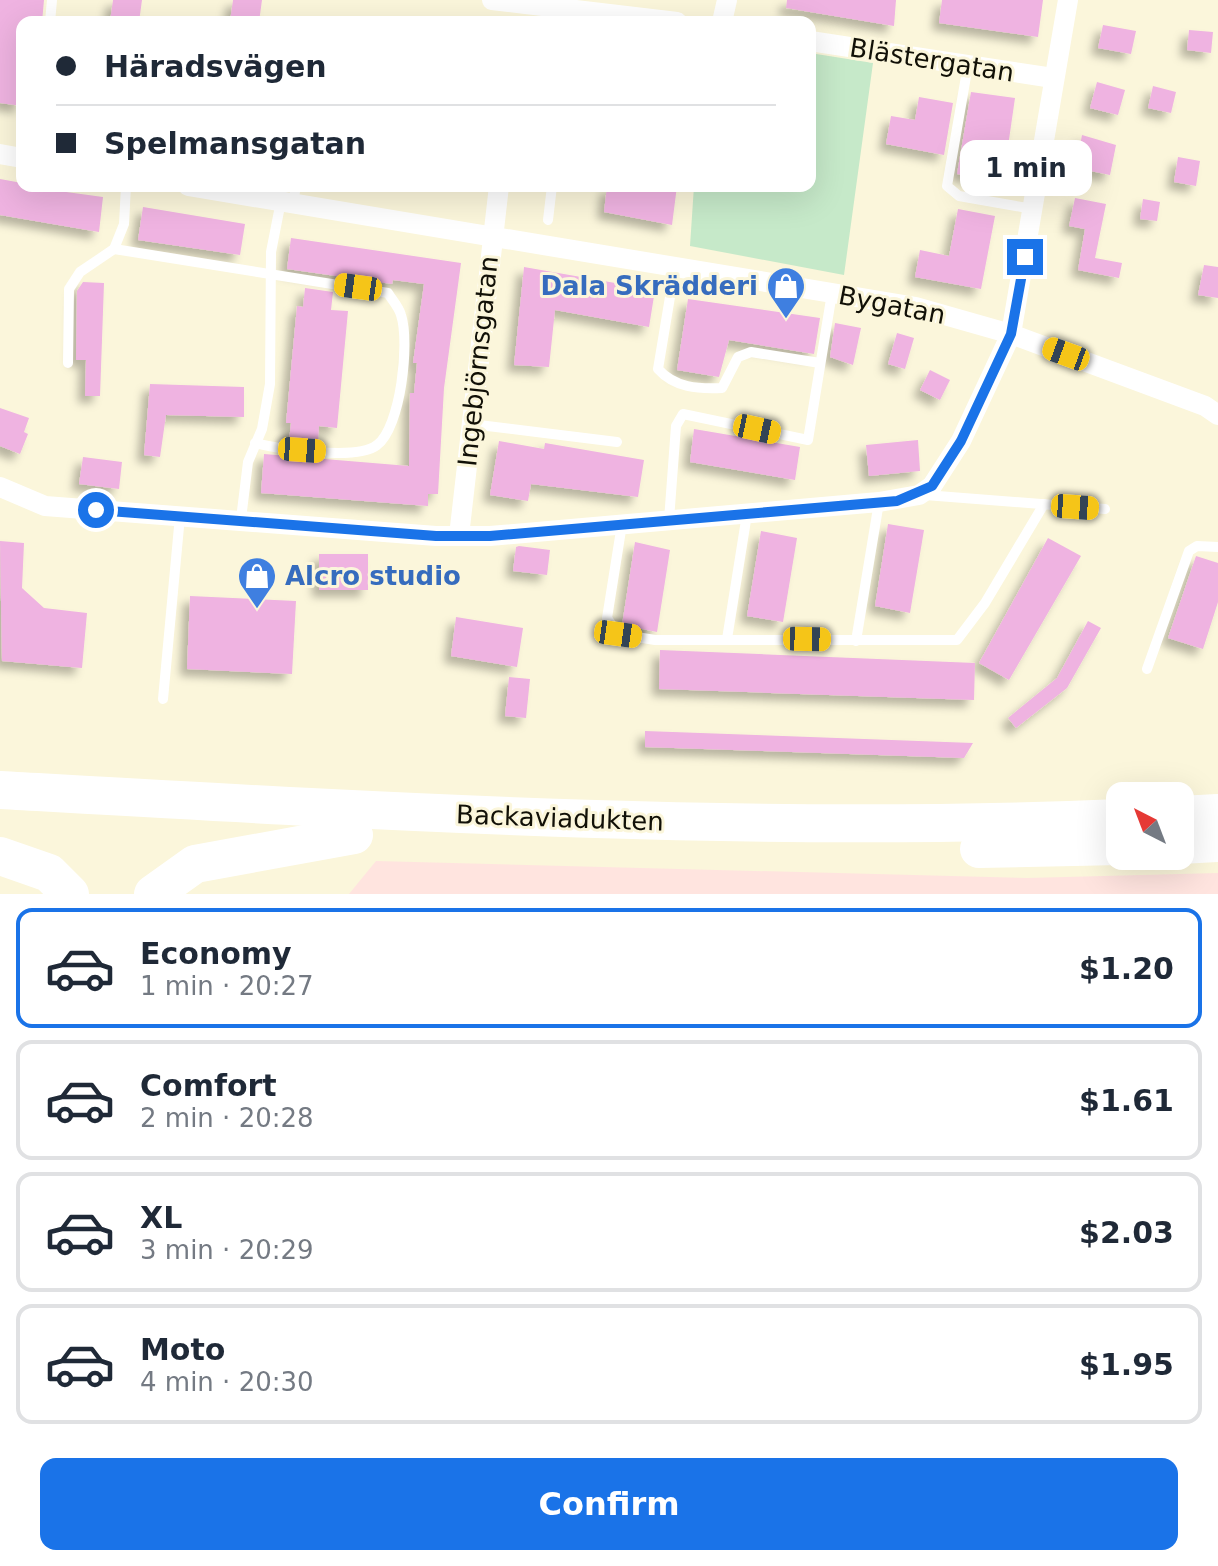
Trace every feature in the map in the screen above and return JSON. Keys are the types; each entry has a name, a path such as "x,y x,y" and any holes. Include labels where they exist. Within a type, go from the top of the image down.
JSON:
{"highway":[{"name":"Backaviadukten","path":"0,790 654,822 1009,823 1106,819"},
{"path":"1194,814 1218,813"},
{"name":"Backaviadukten","path":"0,816 651,848 1106,846"},
{"path":"153,894 195,864 354,835"},
{"path":"1194,844 1218,843"},
{"path":"0,856 49,873 70,894"}],"street":[{"path":"492,0 527,14 564,16"},
{"path":"0,487 45,506 459,536 747,514 879,502 919,495 932,486 961,441 1011,334 1068,0"},
{"name":"Blästergatan","path":"816,42 1053,78"},
{"name":"Bygatan","path":"244,192 290,197 491,237 916,307 1011,334 1214,409"},
{"name":"Ingebjörnsgatan","path":"459,536 498,192"}],"lane":[{"path":"968,65 947,186 959,196 1033,209"},
{"path":"68,363 69,289 80,272 114,249 124,224 126,192"},
{"path":"548,220 551,192"},
{"path":"241,519 248,462 270,384 270,272 290,197"},
{"path":"114,249 388,293 401,315 403,359 391,428 376,447 349,453 278,449 255,443"},
{"path":"675,267 658,369 668,380 683,386 722,388 738,357 751,352 820,363"},
{"path":"669,520 676,426 683,414 808,440 832,293"},
{"path":"471,424 617,442"},
{"path":"919,495 1105,509"},
{"path":"856,641 879,502"},
{"path":"622,524 607,618 618,634 655,640 957,640 985,603 1044,504"},
{"path":"727,639 747,514"},
{"path":"163,699 180,516"},
{"path":"1147,669 1189,551 1197,546 1218,547"}],"shaded area":[{"path":"376,861 1027,878 1218,873 1218,894 349,894"}],"green space":[{"path":"816,54 873,63 844,275 690,246 694,192 816,192"}],"building":[{"path":"0,0 44,0 43,16 16,16 16,105 0,103"},
{"path":"113,0 142,0 140,16 111,16"},
{"path":"233,0 262,0 260,16 231,16"},
{"path":"787,0 896,0 894,26 786,8"},
{"path":"942,0 1043,0 1038,37 939,23"},
{"path":"1103,25 1136,31 1131,54 1098,48"},
{"path":"1189,30 1213,32 1211,53 1187,50"},
{"path":"1097,82 1125,90 1118,115 1090,108"},
{"path":"1153,86 1176,92 1171,113 1148,108"},
{"path":"971,92 1015,98 1003,181 957,174"},
{"path":"919,97 953,103 944,155 886,144 891,116 915,120"},
{"path":"1082,135 1116,145 1110,175 1076,168"},
{"path":"1178,157 1200,161 1196,186 1174,182"},
{"path":"0,179 16,182 16,192 66,192 103,197 99,232 0,215"},
{"path":"606,192 676,192 672,225 604,212"},
{"path":"1075,198 1106,204 1095,258 1122,263 1119,278 1078,270 1085,229 1069,226"},
{"path":"1143,199 1160,202 1157,221 1140,219"},
{"path":"143,207 245,224 240,255 138,240"},
{"path":"958,209 995,216 981,289 915,277 920,250 949,256"},
{"path":"291,238 461,263 444,388 438,494 428,494 428,506 261,493 264,454 409,466 410,393 414,393 417,363 413,363 424,284 393,280 392,284 287,269"},
{"path":"1204,265 1218,267 1218,298 1198,295"},
{"path":"524,267 655,290 649,327 555,310 549,367 514,365"},
{"path":"83,282 104,283 100,396 85,396 86,360 76,360 77,291"},
{"path":"305,288 333,292 331,310 348,311 337,428 319,426 318,444 289,441 291,423 286,423 297,306 303,307"},
{"path":"688,299 820,318 814,354 729,340 719,377 677,370"},
{"path":"835,323 861,328 853,365 830,357"},
{"path":"897,333 914,338 905,369 888,364"},
{"path":"930,370 950,380 940,400 920,390"},
{"path":"150,384 244,387 244,417 166,415 160,457 144,455"},
{"path":"0,408 29,418 24,432 28,434 20,454 0,446"},
{"path":"694,429 800,447 795,480 690,462"},
{"path":"918,440 920,471 869,476 866,445"},
{"path":"499,441 544,449 545,443 644,460 638,497 531,484 528,501 490,495"},
{"path":"83,457 122,462 119,489 79,484"},
{"path":"888,524 924,530 910,613 875,606"},
{"path":"761,531 797,538 783,622 747,616"},
{"path":"1048,538 1081,556 1009,680 979,663"},
{"path":"0,541 24,543 22,588 44,608 87,613 82,668 2,661"},
{"path":"635,542 670,550 657,632 622,625"},
{"path":"516,547 550,550 547,575 513,571"},
{"path":"319,554 368,554 368,590 319,590"},
{"path":"1196,556 1218,563 1218,602 1203,649 1168,638"},
{"path":"190,596 296,601 292,674 187,669"},
{"path":"456,617 523,628 517,667 451,656"},
{"path":"1088,621 1101,628 1067,688 1016,728 1008,718 1057,678"},
{"path":"660,650 975,663 974,700 659,689"},
{"path":"509,677 530,679 526,718 505,716"},
{"path":"645,731 973,743 964,758 645,747"}],"place":[{"name":"Dala Skrädderi","path":"786,320"},
{"name":"Alcro studio","path":"257,610"}],"route":[{"path":"96,510 436,536 490,536 897,501 919,495 932,486 961,441 1011,334 1025,257"}]}
